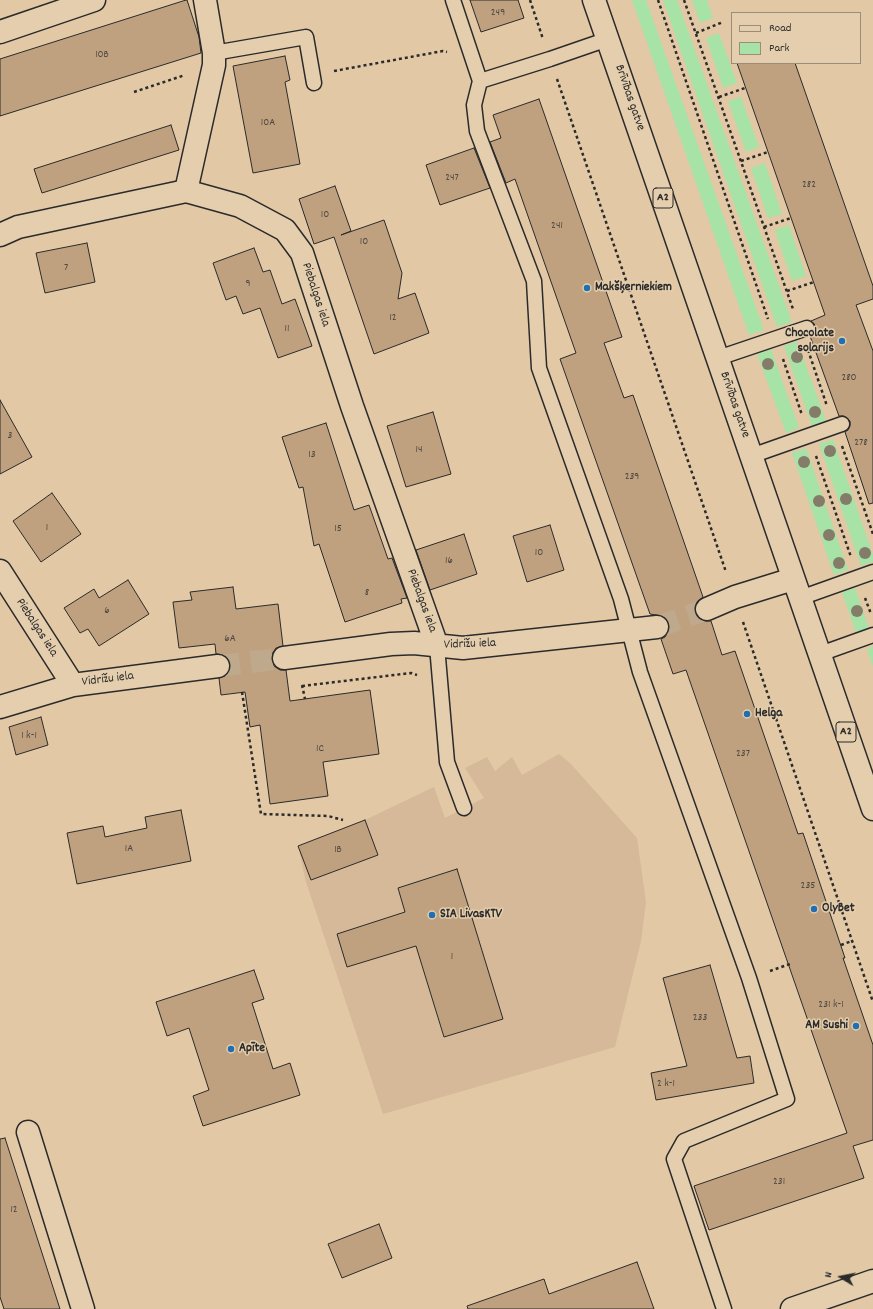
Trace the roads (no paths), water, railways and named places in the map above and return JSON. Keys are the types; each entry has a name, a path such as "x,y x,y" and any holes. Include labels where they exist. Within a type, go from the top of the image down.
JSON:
{"main road":[{"path":"0,32 94,0"},
{"path":"186,191 214,59 204,0"},
{"name":"Brīvības gatve","path":"594,0 873,809"},
{"name":"Piebalgas iela","path":"0,235 18,227 186,191 240,206 285,230 302,253 352,406 437,646"},
{"name":"Piebalgas iela","path":"0,571 73,685"},
{"path":"707,609 735,597 797,588"},
{"name":"Vidrižu iela","path":"284,658 391,644 414,643 463,648 657,627"},
{"name":"Vidrižu iela","path":"0,707 73,685 218,666"},
{"path":"28,1132 83,1309"},
{"path":"799,1308 873,1281"}],"lane":[{"path":"453,0 480,81 474,105 477,131 534,281 539,368 621,599 640,672 749,978 787,1099 684,1141 674,1159 724,1309"},
{"path":"214,59 306,37 314,78"},
{"path":"480,81 608,39"},
{"path":"718,358 804,329"},
{"path":"751,456 838,425"},
{"path":"797,588 858,577 873,572"},
{"path":"820,654 873,635"},
{"path":"437,646 447,762 464,808"}],"tunnel":[{"path":"657,627 707,609"},
{"path":"218,666 284,658"}],"place":[{"name":"Makšķerniekiem","path":"587,288"},
{"name":"Chocolate solarijs","path":"842,341"},
{"name":"Helga","path":"747,714"},
{"name":"OlyBet","path":"814,909"},
{"name":"SIA LivasKTV","path":"432,915"},
{"name":"AM Sushi","path":"856,1026"},
{"name":"Apīte","path":"231,1049"}]}
